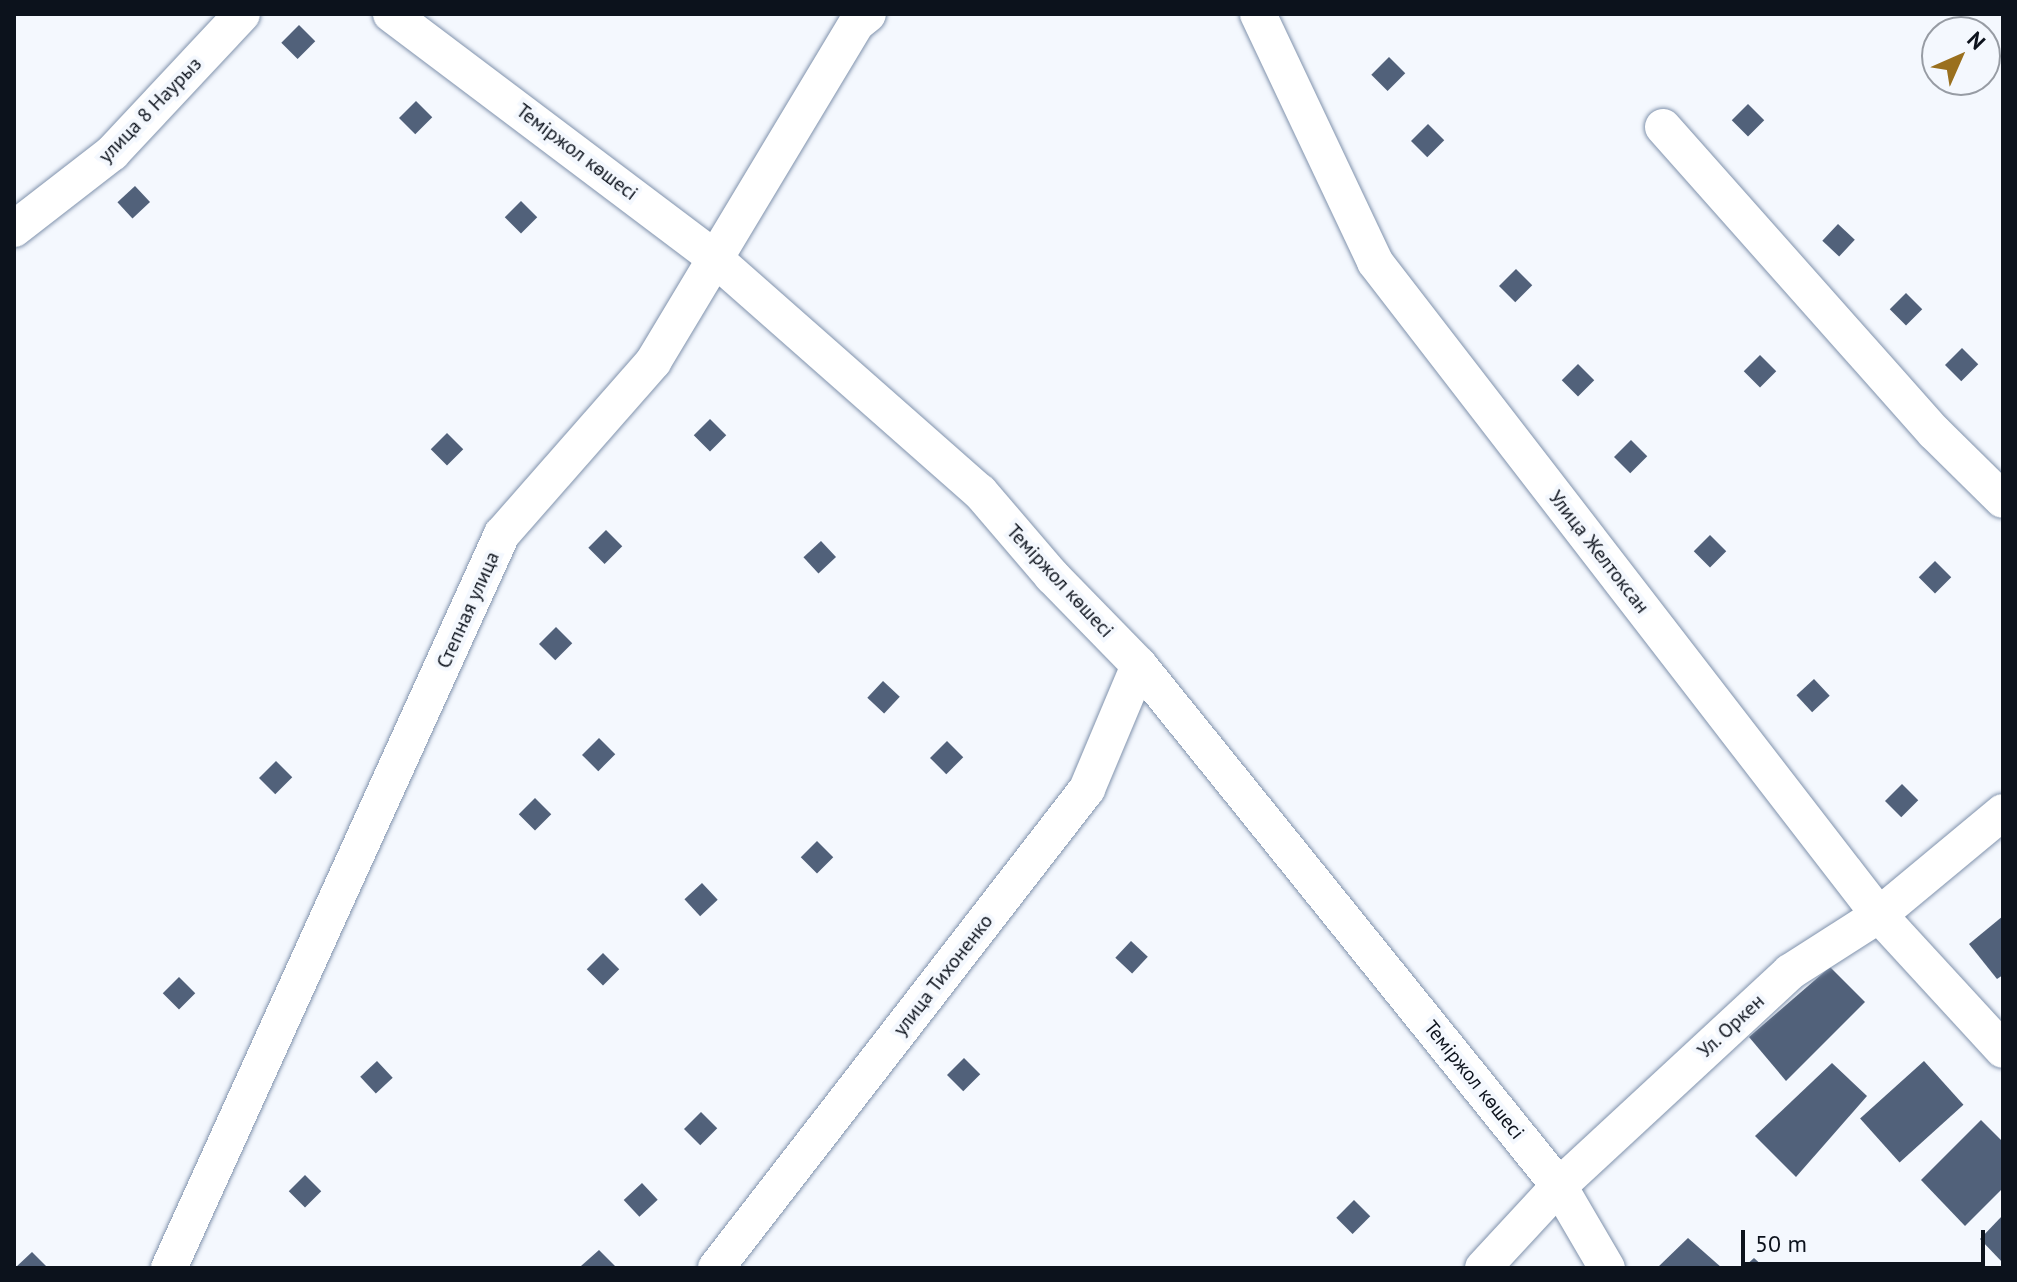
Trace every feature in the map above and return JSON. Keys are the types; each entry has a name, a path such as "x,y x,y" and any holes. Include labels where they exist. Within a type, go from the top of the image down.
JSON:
{"street":[{"name":"улица 8 Наурыз","path":"14,229 112,153 242,14"},
{"name":"Теміржол көшесі","path":"391,14 713,257 980,492 1052,576 1139,665 1559,1186 1607,1268"},
{"name":"Степная улица","path":"169,1268 502,534 653,362 713,257 857,23 868,14"},
{"name":"Улица Желтоксан","path":"1258,14 1375,262 1879,915 2003,1050"},
{"path":"1663,127 1925,421 2003,500"},
{"name":"улица Тихоненко","path":"716,1268 1087,789 1139,665"},
{"name":"Ул. Оркен","path":"1483,1268 1559,1186 1790,972 1879,915 2003,812"}],"building":[{"path":"299,25 315,41 298,59 281,43"},
{"path":"1389,57 1405,73 1388,91 1371,75"},
{"path":"416,101 432,117 415,134 399,118"},
{"path":"1748,104 1764,120 1748,137 1732,120"},
{"path":"1428,124 1444,140 1427,157 1411,141"},
{"path":"135,186 150,202 132,218 117,202"},
{"path":"521,201 537,217 521,234 505,217"},
{"path":"1838,224 1855,240 1839,257 1822,241"},
{"path":"1516,269 1532,285 1515,302 1499,286"},
{"path":"1906,293 1922,309 1906,326 1890,309"},
{"path":"1962,348 1978,364 1961,381 1945,365"},
{"path":"1760,355 1776,371 1760,388 1744,371"},
{"path":"1578,364 1594,380 1578,397 1562,380"},
{"path":"710,419 726,435 710,452 694,435"},
{"path":"447,433 463,449 447,466 431,449"},
{"path":"1631,440 1647,456 1630,473 1614,457"},
{"path":"606,530 622,546 605,564 588,548"},
{"path":"1710,535 1726,551 1710,568 1694,551"},
{"path":"821,541 836,557 818,573 803,557"},
{"path":"1935,561 1951,577 1935,594 1919,577"},
{"path":"556,627 572,643 555,660 539,644"},
{"path":"1814,679 1830,696 1812,712 1796,695"},
{"path":"883,681 900,697 884,714 867,698"},
{"path":"599,738 615,754 598,771 582,755"},
{"path":"947,741 963,757 946,774 930,758"},
{"path":"276,761 292,777 275,794 259,778"},
{"path":"1902,784 1918,800 1901,817 1885,801"},
{"path":"535,798 551,814 535,831 519,814"},
{"path":"817,841 833,857 817,874 801,857"},
{"path":"702,883 718,900 700,916 684,899"},
{"path":"2003,916 2003,975 1997,979 1969,944"},
{"path":"1131,941 1148,957 1132,974 1115,958"},
{"path":"603,953 619,969 603,986 587,969"},
{"path":"1830,967 1865,1002 1786,1081 1749,1037"},
{"path":"179,977 195,993 179,1010 163,993"},
{"path":"964,1058 980,1074 963,1091 947,1075"},
{"path":"377,1061 393,1078 376,1094 360,1077"},
{"path":"1924,1061 1963,1105 1900,1162 1860,1119"},
{"path":"1832,1063 1867,1096 1796,1177 1755,1136"},
{"path":"701,1112 717,1128 700,1145 684,1129"},
{"path":"1981,1120 2003,1142 2003,1188 1965,1226 1921,1180"},
{"path":"305,1175 321,1191 305,1208 289,1191"},
{"path":"642,1183 658,1200 639,1217 624,1200"},
{"path":"1354,1200 1370,1216 1353,1234 1336,1218"},
{"path":"2003,1215 2003,1263 1980,1239"},
{"path":"1688,1238 1722,1268 1657,1268"},
{"path":"599,1250 615,1266 581,1266"},
{"path":"32,1252 48,1268 15,1268"},
{"path":"1754,1258 1765,1268 1743,1268"}]}
